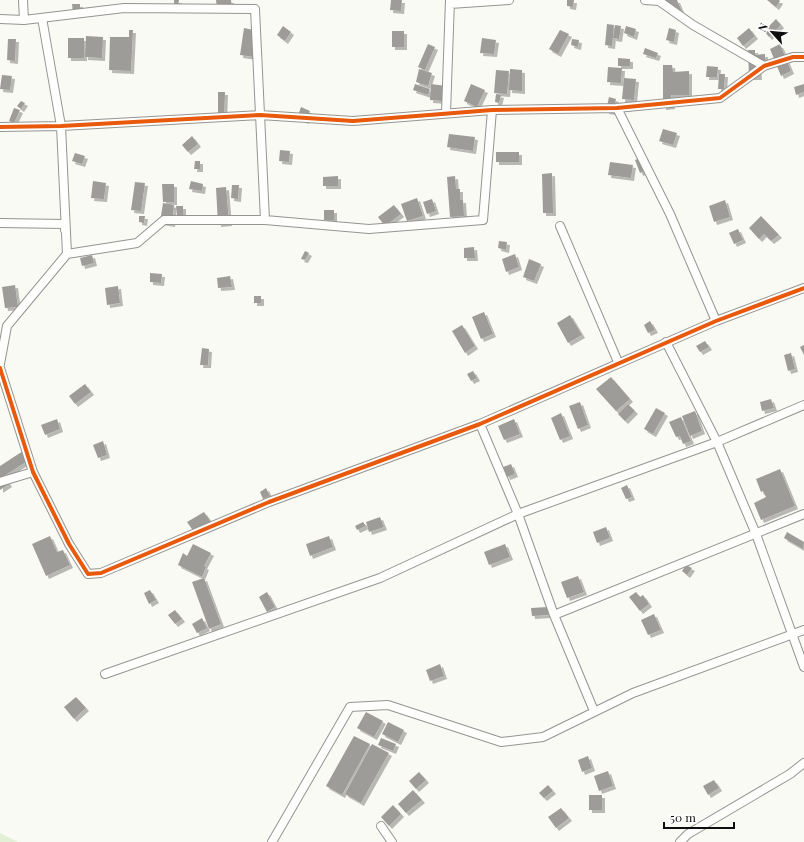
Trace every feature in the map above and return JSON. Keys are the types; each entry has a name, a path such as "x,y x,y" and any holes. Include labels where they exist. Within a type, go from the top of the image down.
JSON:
{"street":[{"path":"23,0 24,20"},
{"path":"446,113 450,2 509,0"},
{"path":"645,0 659,1 694,25 764,66"},
{"path":"0,19 24,20 42,18 124,4 229,4 255,10 265,220"},
{"path":"42,18 61,126 67,254"},
{"path":"0,127 61,126 260,115 353,121 492,110 618,108 720,98 764,66 793,57 804,57"},
{"path":"618,108 670,214 716,321"},
{"path":"0,364 4,326 67,254 137,243 164,220 265,220 370,229 483,220 492,110"},
{"path":"0,223 64,224 67,254"},
{"path":"560,226 618,362"},
{"path":"0,368 33,472 69,544 88,574 101,573 269,502 480,424 618,362 716,321 804,288"},
{"path":"666,342 717,442 756,534 804,667"},
{"path":"105,674 380,578 518,514 717,442 804,404"},
{"path":"480,424 518,514 554,615 594,711"},
{"path":"0,482 33,472"},
{"path":"554,615 804,514"},
{"path":"272,842 350,707 388,705 501,742 543,738 594,711 633,693 804,630"},
{"path":"680,842 688,834 790,774 804,762"},
{"path":"381,826 392,842"}],"green space":[{"path":"0,833 18,842 0,842"}],"building":[{"path":"174,0 179,0 178,6 174,6"},
{"path":"216,0 231,0 232,6 217,8"},
{"path":"391,0 402,0 401,11 390,10"},
{"path":"567,0 574,0 573,7 567,6"},
{"path":"666,0 677,0 682,12 673,16"},
{"path":"767,0 779,0 780,1 776,7"},
{"path":"72,4 80,4 80,13 73,13"},
{"path":"776,19 781,25 769,37 764,31"},
{"path":"607,24 614,25 612,46 605,45"},
{"path":"615,25 621,26 619,39 613,38"},
{"path":"283,26 291,32 285,41 277,35"},
{"path":"626,26 636,29 634,37 624,33"},
{"path":"244,28 258,31 254,57 240,55"},
{"path":"669,28 676,30 674,42 666,40"},
{"path":"749,28 755,36 743,46 737,38"},
{"path":"129,30 133,30 131,71 109,70 110,37 129,37"},
{"path":"560,30 569,34 558,54 549,49"},
{"path":"392,31 404,31 404,47 392,47"},
{"path":"86,36 103,37 102,58 85,57"},
{"path":"68,38 84,38 84,58 68,58"},
{"path":"482,38 496,40 494,54 480,53"},
{"path":"8,39 16,39 15,61 7,60"},
{"path":"572,39 579,40 578,47 571,45"},
{"path":"428,44 435,47 425,70 418,67"},
{"path":"780,44 791,71 781,76 770,49"},
{"path":"645,48 658,53 656,58 643,54"},
{"path":"748,50 755,50 755,55 765,54 765,60 758,61 759,77 749,77"},
{"path":"618,58 630,59 630,66 618,66"},
{"path":"663,65 672,65 673,72 689,71 689,95 671,95 672,106 663,107"},
{"path":"707,66 718,67 717,77 706,77"},
{"path":"608,67 622,68 621,83 607,82"},
{"path":"419,69 432,73 428,86 416,82"},
{"path":"510,69 522,70 522,91 509,90"},
{"path":"496,70 509,71 507,94 494,93"},
{"path":"719,74 725,74 724,89 718,89"},
{"path":"2,75 12,76 10,90 0,89"},
{"path":"624,78 636,79 634,100 622,99"},
{"path":"415,84 430,89 428,95 413,90"},
{"path":"431,84 446,86 444,101 430,100"},
{"path":"471,84 485,90 477,107 464,101"},
{"path":"804,84 804,92 796,95 794,87"},
{"path":"218,92 225,92 224,117 218,117"},
{"path":"496,94 501,95 499,103 495,102"},
{"path":"609,97 616,99 613,112 606,111"},
{"path":"21,101 25,103 21,109 17,106"},
{"path":"301,107 310,111 306,121 297,118"},
{"path":"14,108 20,110 14,123 9,121"},
{"path":"663,129 677,133 673,145 659,141"},
{"path":"449,134 475,137 473,151 447,147"},
{"path":"192,136 198,144 188,152 182,145"},
{"path":"280,150 290,151 289,162 279,161"},
{"path":"496,152 519,152 519,162 496,162"},
{"path":"75,153 85,156 82,164 72,161"},
{"path":"645,156 649,169 640,173 635,160"},
{"path":"195,161 200,161 200,169 194,169"},
{"path":"610,162 633,165 631,178 608,175"},
{"path":"552,173 553,213 543,213 542,174"},
{"path":"338,176 338,186 323,186 323,177"},
{"path":"455,176 456,189 460,189 460,200 463,200 464,216 450,217 447,177"},
{"path":"93,181 106,183 104,199 91,198"},
{"path":"191,181 203,184 202,191 189,189"},
{"path":"135,182 145,183 141,211 131,210"},
{"path":"162,184 174,184 174,202 163,202"},
{"path":"232,185 239,185 238,199 231,198"},
{"path":"226,187 229,223 218,224 216,188"},
{"path":"417,198 423,216 407,221 401,204"},
{"path":"432,199 436,211 427,214 423,202"},
{"path":"725,200 730,217 714,222 709,206"},
{"path":"163,203 174,205 172,224 160,222"},
{"path":"394,205 401,214 385,226 378,217"},
{"path":"176,206 183,206 183,215 177,215"},
{"path":"324,210 334,210 334,220 324,220"},
{"path":"139,216 145,216 144,223 139,222"},
{"path":"761,216 779,235 771,241 764,234 759,239 749,228"},
{"path":"738,229 743,240 734,244 729,233"},
{"path":"499,241 507,242 506,250 498,248"},
{"path":"474,247 475,258 464,258 464,248"},
{"path":"305,251 309,253 305,260 301,259"},
{"path":"515,254 519,267 506,272 502,259"},
{"path":"92,255 94,263 82,266 80,258"},
{"path":"529,259 541,264 534,281 523,277"},
{"path":"150,273 162,274 161,283 150,282"},
{"path":"230,276 232,287 218,288 217,278"},
{"path":"15,285 18,307 5,308 2,287"},
{"path":"118,286 120,303 107,305 105,288"},
{"path":"254,296 261,296 261,303 254,303"},
{"path":"484,312 493,334 481,339 472,317"},
{"path":"570,315 582,335 568,343 557,323"},
{"path":"650,321 655,330 648,333 644,325"},
{"path":"462,325 475,346 465,353 452,331"},
{"path":"705,341 709,347 700,352 696,346"},
{"path":"804,345 804,355 800,347"},
{"path":"202,348 209,349 208,365 200,365"},
{"path":"791,353 795,369 788,371 784,355"},
{"path":"473,371 477,378 471,381 467,374"},
{"path":"611,377 630,399 616,411 596,389"},
{"path":"85,384 91,392 75,404 69,396"},
{"path":"771,399 774,408 762,411 760,402"},
{"path":"580,402 588,425 578,429 569,406"},
{"path":"628,404 635,411 625,421 618,414"},
{"path":"656,408 665,413 653,434 644,429"},
{"path":"695,411 702,431 690,436 682,416"},
{"path":"561,413 570,436 560,440 551,418"},
{"path":"681,417 691,441 683,444 680,436 676,437 669,422"},
{"path":"57,419 60,429 45,435 41,425"},
{"path":"514,419 520,434 504,440 498,426"},
{"path":"103,441 107,455 98,458 93,445"},
{"path":"23,451 29,460 4,476 9,484 0,490 0,466"},
{"path":"511,464 515,474 507,477 503,467"},
{"path":"780,469 795,506 761,520 754,503 766,497 763,491 761,492 756,479"},
{"path":"627,485 632,497 626,499 621,488"},
{"path":"266,488 270,496 263,499 260,492"},
{"path":"204,512 211,522 194,532 187,522"},
{"path":"380,517 384,527 369,532 366,522"},
{"path":"363,522 366,526 357,530 355,526"},
{"path":"606,527 610,538 597,543 593,532"},
{"path":"787,532 804,542 803,549 784,538"},
{"path":"50,536 57,552 63,550 70,565 46,576 32,544"},
{"path":"329,536 333,547 310,556 306,544"},
{"path":"193,544 211,553 204,566 206,567 202,577 178,565 183,553 187,556"},
{"path":"505,544 510,557 489,565 484,552"},
{"path":"686,565 692,568 687,575 682,571"},
{"path":"578,576 584,592 567,598 561,582"},
{"path":"204,578 221,624 209,629 192,582"},
{"path":"150,590 156,600 149,604 144,593"},
{"path":"267,592 275,607 267,612 259,597"},
{"path":"636,592 640,597 643,595 649,604 640,611 629,597"},
{"path":"548,607 548,615 532,616 531,608"},
{"path":"175,610 182,619 175,624 168,615"},
{"path":"654,614 661,630 648,635 641,620"},
{"path":"202,618 207,628 197,633 192,624"},
{"path":"440,664 444,676 430,681 426,670"},
{"path":"76,697 86,708 74,719 64,707"},
{"path":"366,712 383,721 374,737 357,728"},
{"path":"388,722 404,730 398,742 382,734"},
{"path":"354,736 370,744 342,795 326,786"},
{"path":"381,738 396,744 393,751 378,745"},
{"path":"372,744 389,753 361,803 345,794"},
{"path":"588,756 592,768 582,772 578,760"},
{"path":"608,771 613,786 599,791 594,776"},
{"path":"419,772 426,780 416,789 409,781"},
{"path":"714,780 719,788 708,795 703,786"},
{"path":"548,785 553,791 544,798 539,793"},
{"path":"413,790 422,800 406,813 398,804"},
{"path":"589,795 602,795 602,810 589,810"},
{"path":"393,805 401,814 389,826 381,817"},
{"path":"561,808 569,818 556,828 548,817"}],"cycle path":[{"path":"0,127 61,126 260,115 353,121 492,110 617,108 720,98 764,66 793,57 804,57"},
{"path":"0,368 33,472 69,544 88,574 101,573 269,502 480,424 716,321 804,288"}]}
